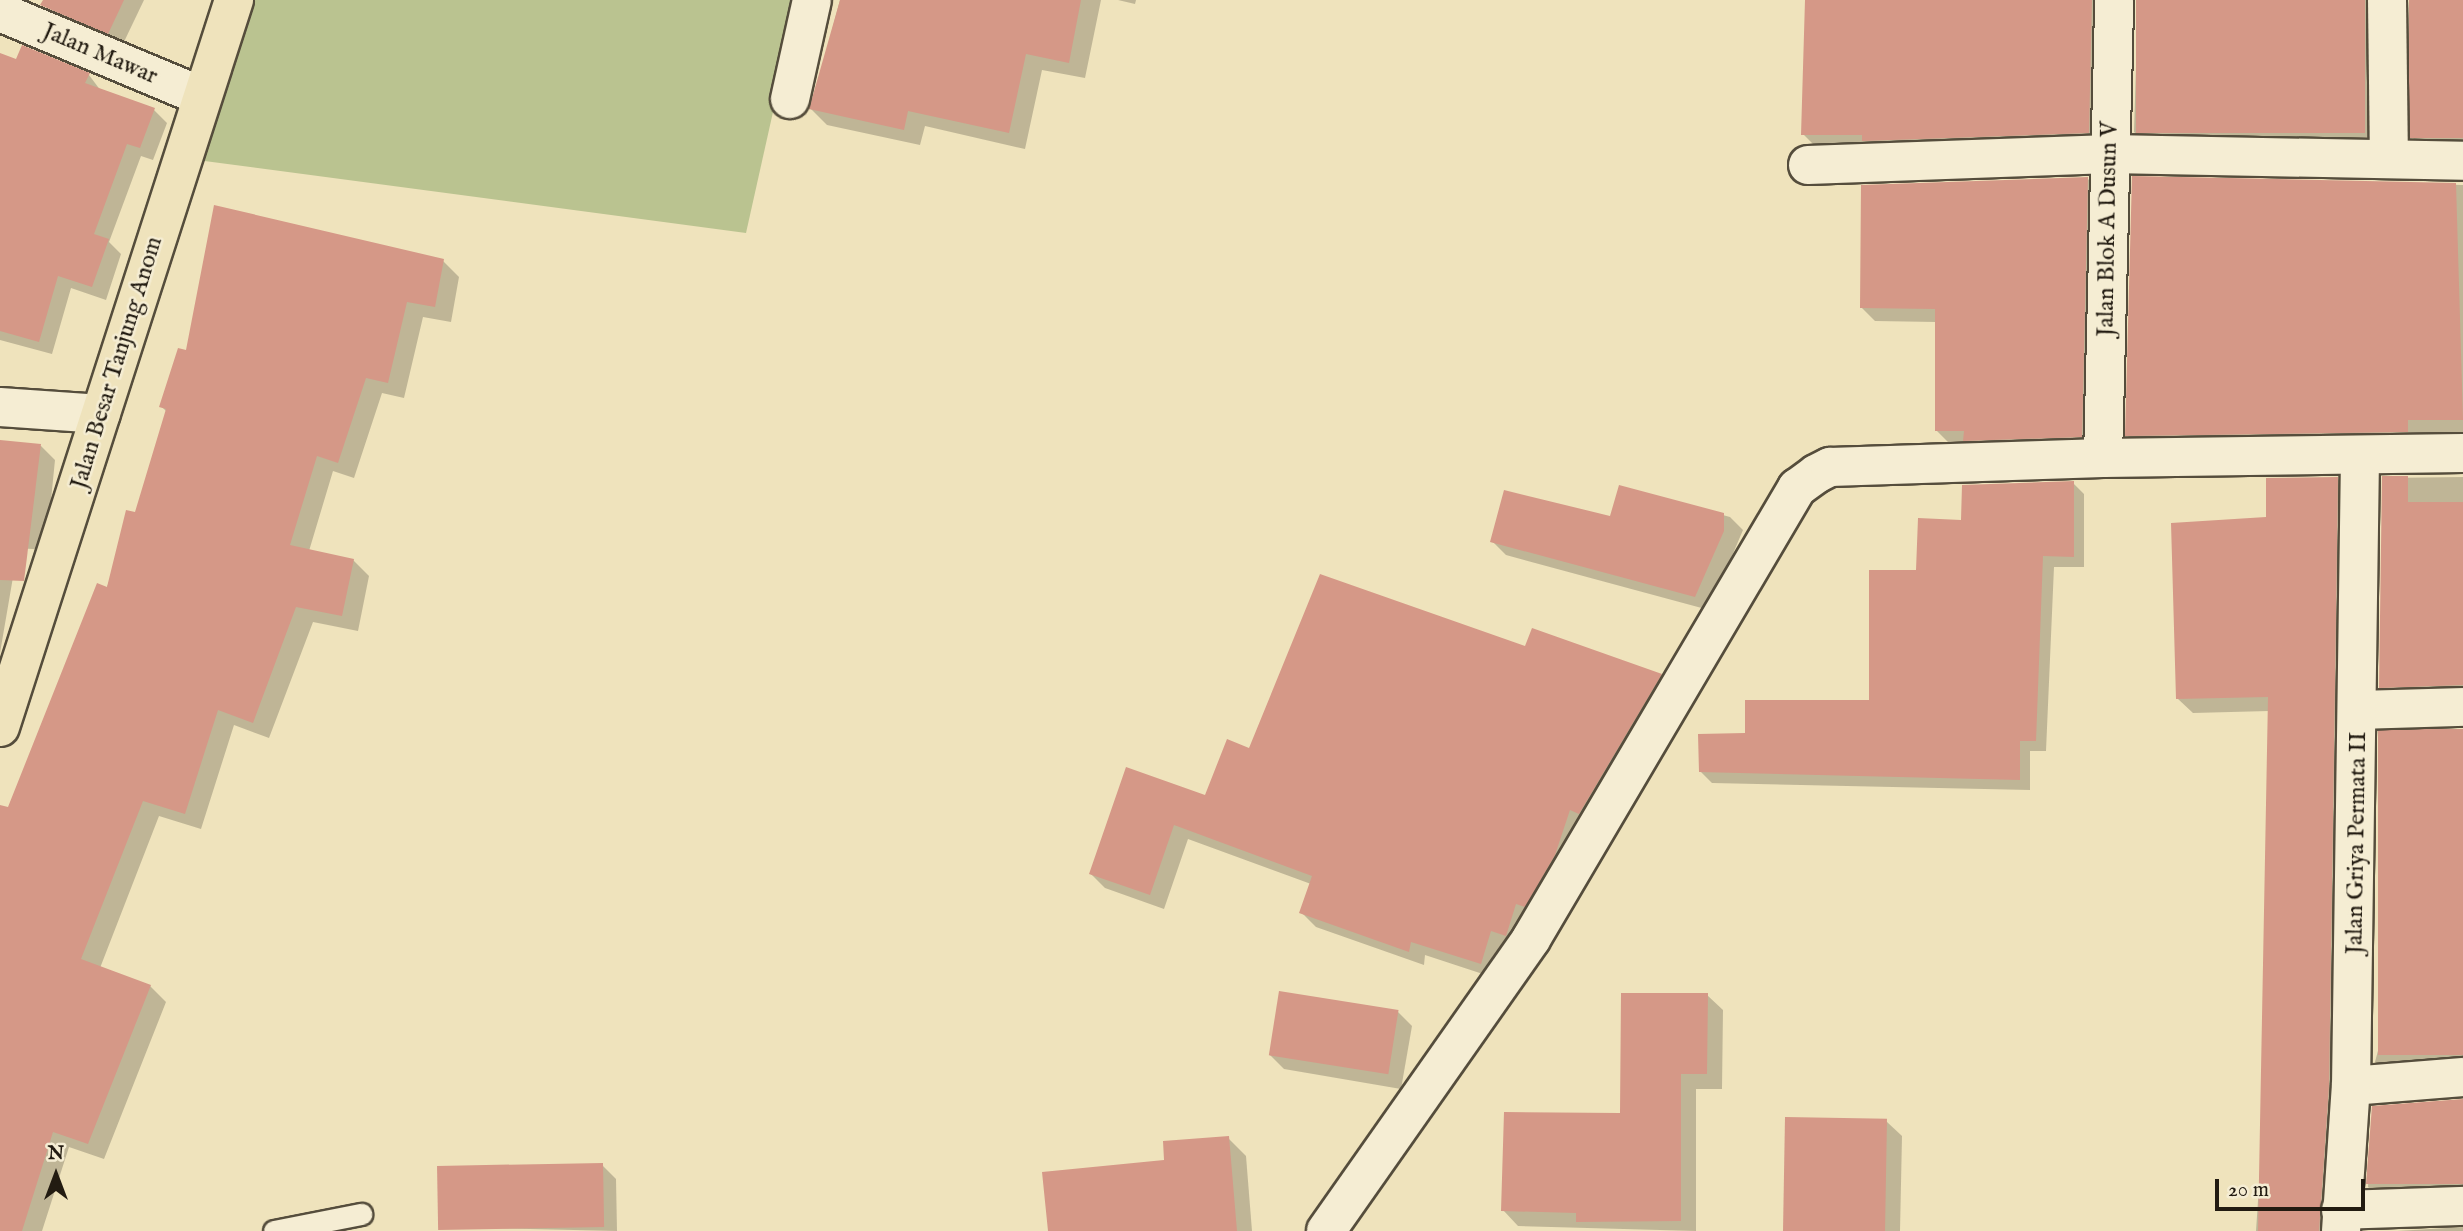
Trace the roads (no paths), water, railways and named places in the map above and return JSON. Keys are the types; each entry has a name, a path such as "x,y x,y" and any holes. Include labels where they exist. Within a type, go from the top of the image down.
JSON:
{"main road":[{"name":"Jalan Besar Tanjung Anom","path":"0,727 234,0"}],"street":[{"path":"790,99 812,0"},
{"name":"Jalan Blok A Dusun V","path":"2103,458 2114,0"},
{"path":"2387,0 2389,158"},
{"name":"Jalan Mawar","path":"0,12 201,96"},
{"path":"1808,165 2110,154 2463,161"},
{"path":"0,407 101,414"},
{"path":"1326,1231 1531,939 1797,488 1830,467 2103,458 2463,453"},
{"name":"Jalan Griya Permata II","path":"2341,1220 2351,1086 2360,710 2360,455"},
{"path":"2360,710 2463,707"},
{"path":"2351,1086 2463,1077"},
{"path":"2341,1220 2463,1206"}],"lane":[{"path":"274,1231 360,1214"}]}
